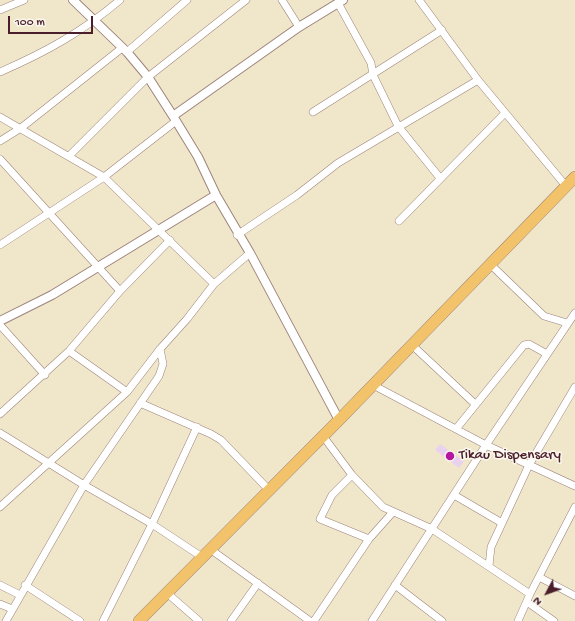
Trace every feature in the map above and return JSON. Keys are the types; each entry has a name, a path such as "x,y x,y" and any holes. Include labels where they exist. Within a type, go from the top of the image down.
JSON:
{"main road":[{"path":"139,621 339,420 575,177"}],"street":[{"path":"0,10 24,0"},
{"path":"73,0 125,50 148,77 174,118 198,157 237,235 250,254 339,420"},
{"path":"0,72 51,49 95,22 120,0"},
{"path":"0,141 21,128 125,50 188,0"},
{"path":"69,156 148,77 246,0"},
{"path":"282,0 299,26"},
{"path":"419,0 478,80 566,186"},
{"path":"0,245 104,177 174,118 299,26 341,1 371,63 373,75 398,126 440,178"},
{"path":"313,112 442,30"},
{"path":"237,235 297,195 338,163 398,126 478,80"},
{"path":"399,221 505,113"},
{"path":"0,116 104,177 214,284"},
{"path":"0,159 120,291"},
{"path":"0,321 52,295 216,195"},
{"path":"0,414 45,375 69,351 120,291 170,240"},
{"path":"0,507 127,392 160,348 187,319 214,284 250,254"},
{"path":"490,264 544,316 567,323"},
{"path":"372,621 486,445 567,323 574,316"},
{"path":"0,325 45,375"},
{"path":"456,429 524,345 529,344 547,354"},
{"path":"412,345 475,404"},
{"path":"6,621 25,585 84,485 162,370 163,364 160,348"},
{"path":"69,351 127,392"},
{"path":"373,385 486,445 575,486"},
{"path":"488,566 491,547 529,465 575,387"},
{"path":"140,403 197,427 221,440 235,452 269,490"},
{"path":"103,621 152,524 197,427"},
{"path":"0,433 84,485 258,582 310,621"},
{"path":"323,436 352,475 383,507 432,529 530,594"},
{"path":"352,475 330,497 320,519 369,539"},
{"path":"454,494 502,523"},
{"path":"518,621 539,576 575,507"},
{"path":"314,621 369,539 393,512"},
{"path":"539,576 575,596"},
{"path":"231,621 258,582"},
{"path":"0,585 20,595"},
{"path":"25,585 80,621"},
{"path":"396,586 442,621"},
{"path":"166,593 199,621"},
{"path":"527,602 554,621"},
{"path":"0,604 12,609"}],"shaded area":[{"name":"Tikau Dispensary","path":"440,444 464,461 459,468 435,450"}],"place":[{"name":"Tikau Dispensary","path":"450,456"}]}
